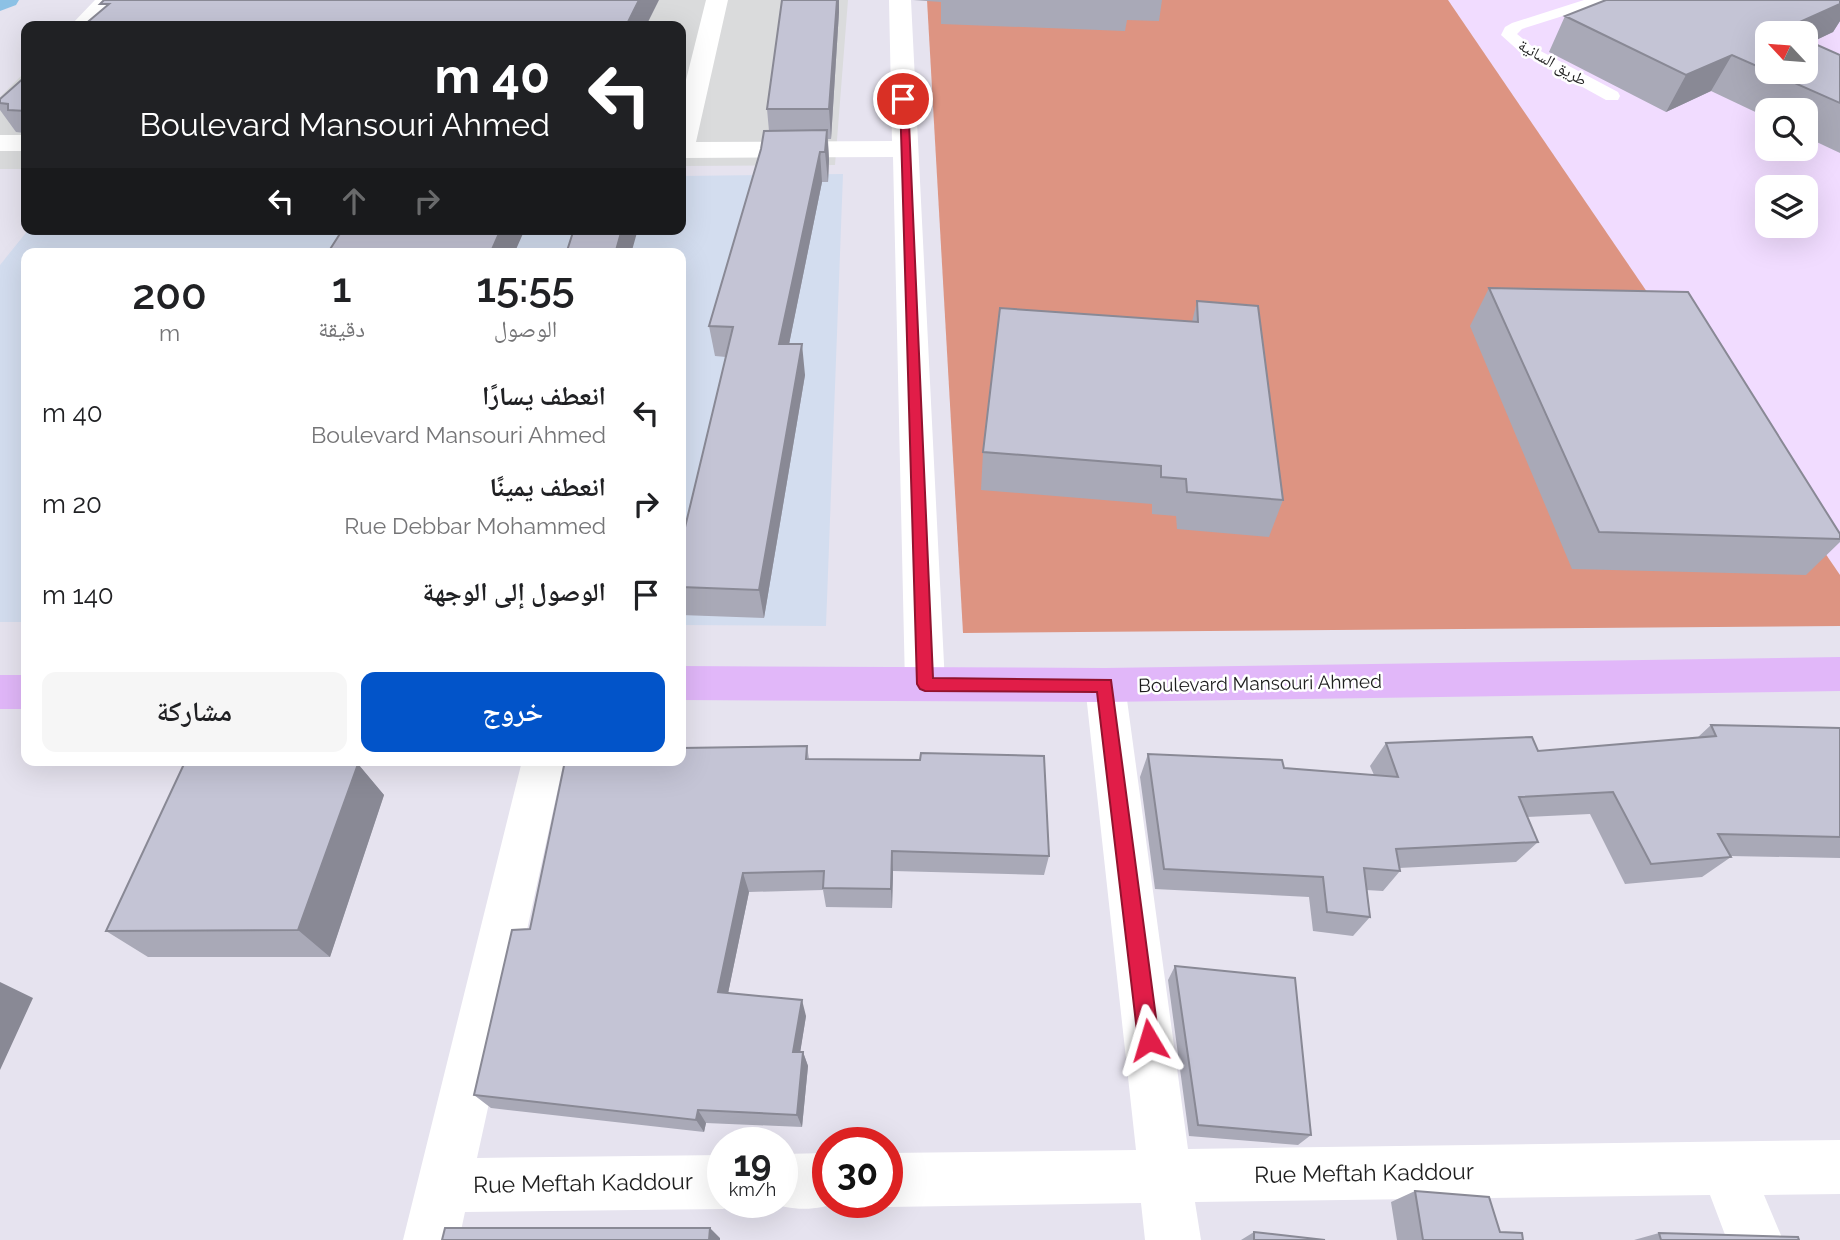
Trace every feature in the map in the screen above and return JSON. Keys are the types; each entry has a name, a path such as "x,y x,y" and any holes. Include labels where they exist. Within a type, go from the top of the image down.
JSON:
{"highway":[{"path":"0,4 8,0"}],"main road":[{"name":"Boulevard Mansouri Ahmed","path":"686,683 1105,685 1840,674"},
{"path":"0,692 21,692"}],"street":[{"path":"86,21 107,0"},
{"path":"686,129 717,0"},
{"path":"900,0 925,684"},
{"path":"0,143 21,143"},
{"path":"686,150 905,149"},
{"path":"1105,685 1173,1240"},
{"path":"431,1240 542,766"},
{"name":"Rue Meftah Kaddour","path":"903,1180 1165,1176 1488,1194 1726,1169 1840,1167"},
{"path":"1726,1169 1755,1240"},
{"name":"Rue Meftah Kaddour","path":"444,1185 707,1182"}],"lane":[{"name":"طريق السانية","path":"1599,0 1517,26 1510,30 1509,35 1527,50 1612,96"}],"shaded area":[{"path":"97,0 848,0 835,165 686,166 686,21 75,21"},
{"path":"927,0 1448,0 1840,575 1840,626 963,633"},
{"path":"1448,0 1840,0 1840,575"},
{"path":"21,76 21,169 0,169 0,97"},
{"path":"843,174 826,626 686,625 686,248 21,248 21,622 0,622 0,265 24,235 686,235 686,176"}],"building":[{"path":"104,0 639,0 628,21 89,21 109,4 100,4"},
{"path":"782,0 837,0 829,109 767,109"},
{"path":"1606,0 1840,0 1840,4 1802,21 1755,21 1755,65 1732,55 1686,75 1565,16"},
{"path":"1818,45 1840,55 1840,103 1797,84 1818,84"},
{"path":"21,80 21,111 8,110 8,104 0,103 0,99"},
{"path":"827,130 825,152 820,152 779,344 802,344 759,590 686,587 686,523 733,327 709,326 764,131"},
{"path":"339,235 498,235 493,248 331,248"},
{"path":"572,235 620,235 617,248 568,248"},
{"path":"1489,288 1688,292 1840,534 1840,539 1599,532"},
{"path":"1197,301 1258,306 1283,500 1187,492 1186,479 1161,477 1161,466 983,452 1000,308 1198,322"},
{"path":"1711,725 1840,728 1840,837 1718,834 1731,857 1651,864 1613,792 1519,797 1538,842 1396,849 1400,871 1364,868 1370,917 1327,912 1323,877 1164,869 1148,754 1282,760 1284,768 1398,777 1386,743 1532,737 1538,751 1716,736"},
{"path":"807,746 806,759 920,760 921,753 1044,756 1049,856 892,851 891,889 823,888 824,871 743,873 718,992 802,1000 793,1052 803,1052 797,1115 698,1110 696,1120 474,1095 512,930 530,929 564,766 686,766 686,748"},
{"path":"183,766 357,766 298,930 106,931"},
{"path":"1175,966 1295,978 1311,1135 1198,1125"},
{"path":"1415,1191 1489,1197 1500,1232 1522,1233 1523,1240 1423,1240"},
{"path":"445,1228 710,1228 709,1240 442,1240"},
{"path":"1254,1232 1325,1240 1254,1240"},
{"path":"1659,1233 1798,1237 1799,1240 1661,1240"}],"route":[{"path":"903,99 925,684 1105,685 1149,1040"}]}
